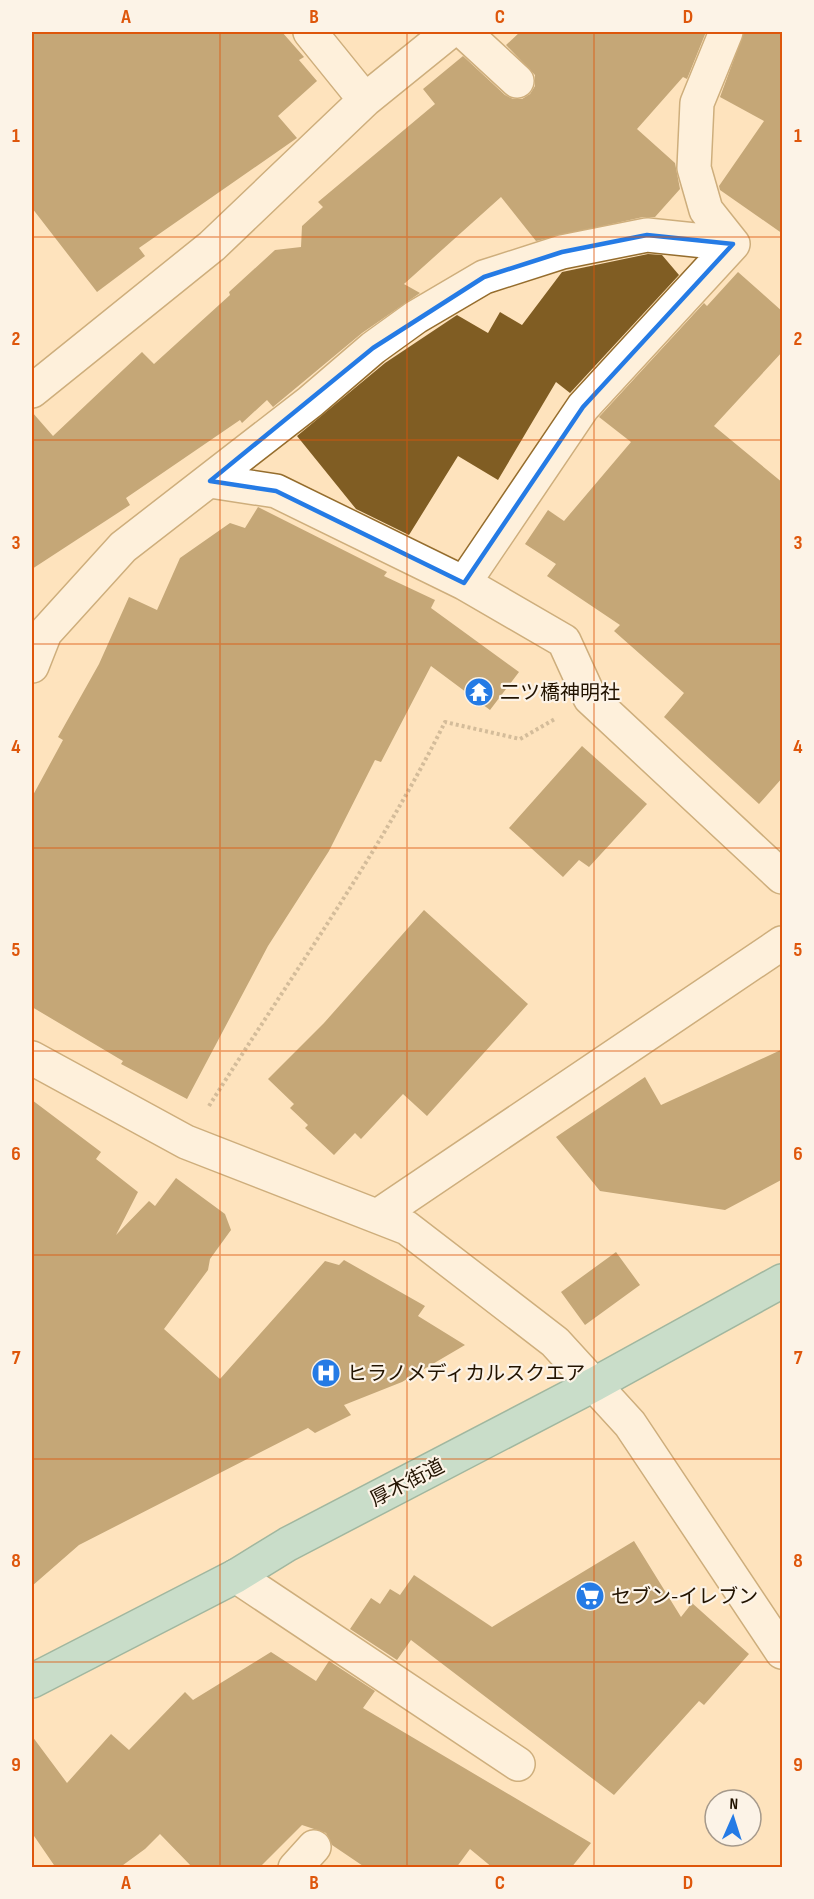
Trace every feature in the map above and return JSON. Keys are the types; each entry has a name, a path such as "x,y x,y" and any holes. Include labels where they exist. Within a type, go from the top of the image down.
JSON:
{"main road":[{"name":"厚木街道","path":"32,1681 236,1576 288,1544 595,1384 783,1281"}],"street":[{"path":"310,32 365,100"},
{"path":"32,391 212,246 365,100 448,32"},
{"path":"464,32 517,81"},
{"path":"726,32 697,103 694,168 706,210 733,244"},
{"path":"32,666 45,633 123,547 210,481 373,348 416,317 484,277 562,252 647,235 733,244"},
{"path":"464,584 583,407 733,244"},
{"path":"210,481 276,492 464,584 564,641 590,698 783,877"},
{"path":"379,1215 783,943"},
{"path":"32,1058 186,1142 407,1227 555,1342 630,1424 783,1653"},
{"path":"236,1576 518,1764"}],"path":[{"path":"213,1099 368,857 424,763 445,722 520,739 590,698"}],"highlighted area":[{"path":"647,235 733,244 583,407 464,583 276,491 210,481 373,348 484,277 562,252"}],"building":[{"path":"32,32 282,32 304,57 299,60 317,81 278,116 297,138 139,248 145,256 97,292 32,208"},
{"path":"520,32 706,32 687,79 683,77 637,129 675,163 680,189 655,217 643,217 536,241 501,197 404,284 420,293 362,333 273,407 267,400 242,423 240,420 126,498 130,505 32,569 32,412 53,436 142,352 154,364 230,295 229,292 275,250 301,247 302,226 323,207 318,202 435,104 423,89 463,56 505,95 513,99 522,99 530,94 535,86 535,75 506,45"},
{"path":"744,32 783,32 783,234 720,190 719,186 764,121 720,97"},
{"path":"648,254 662,255 679,275 570,393 556,382 498,480 458,456 409,535 356,509 297,436 385,363 457,315 488,333 500,312 522,325 562,272"},
{"path":"738,272 783,312 783,351 714,426 783,483 783,777 759,804 664,717 684,693 614,631 620,625 547,576 556,564 525,544 548,510 564,521 631,442 599,417 704,303 707,306"},
{"path":"258,507 387,572 384,576 435,600 431,608 519,672 490,710 431,666 381,762 375,760 329,851 268,946 187,1099 121,1064 123,1061 32,1007 32,797 63,740 58,737 99,664 129,597 157,610 180,558 230,523 245,528"},
{"path":"582,746 647,804 589,867 579,860 563,877 509,828"},
{"path":"424,910 528,1004 427,1116 403,1094 361,1139 355,1133 334,1155 305,1128 308,1125 290,1108 294,1104 268,1079 324,1023"},
{"path":"783,1049 783,1179 725,1210 600,1191 556,1137 645,1077 661,1105"},
{"path":"32,1100 101,1152 96,1159 138,1192 116,1235 149,1201 155,1206 176,1178 225,1214 231,1230 210,1259 208,1270 164,1329 220,1379 325,1261 339,1265 344,1260 425,1306 418,1316 465,1345 402,1382 344,1405 351,1415 315,1433 308,1428 79,1545 32,1586"},
{"path":"616,1252 640,1285 585,1325 561,1292"},
{"path":"634,1541 681,1617 692,1603 749,1654 704,1705 699,1701 614,1795 411,1640 397,1660 350,1629 371,1598 380,1604 390,1589 400,1595 414,1575 492,1627"},
{"path":"271,1652 316,1681 329,1661 375,1691 363,1708 591,1843 571,1868 493,1868 470,1849 456,1868 366,1868 332,1845 326,1833 302,1825 259,1868 193,1868 160,1834 145,1849 119,1868 56,1868 32,1833 32,1736 67,1783 111,1734 129,1750 185,1692 193,1700"}],"place":[{"name":"二ツ橋神明社","path":"479,692"},
{"name":"ヒラノメディカルスクエア","path":"326,1373"},
{"name":"セブン-イレブン","path":"590,1596"}]}
